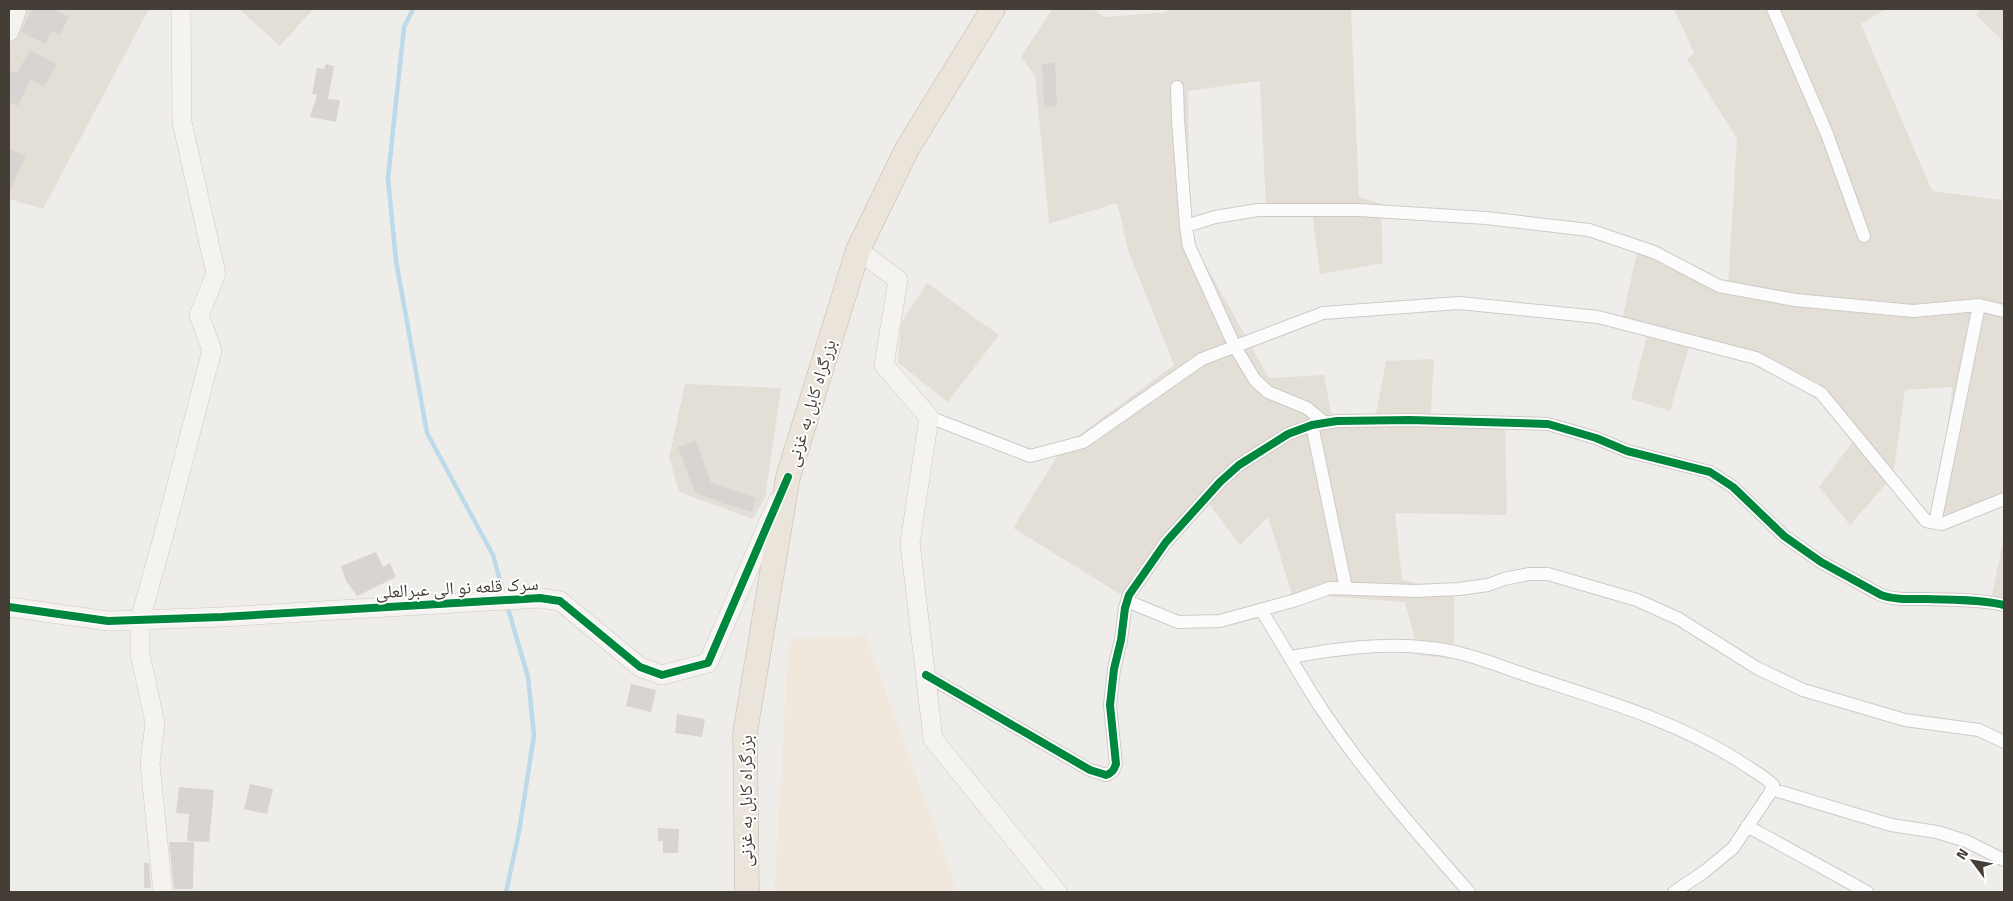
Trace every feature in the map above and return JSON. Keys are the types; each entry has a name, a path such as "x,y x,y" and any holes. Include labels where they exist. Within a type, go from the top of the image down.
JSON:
{"highway":[{"name":"بزرگراه کابل به غزنی","path":"746,892 745,734 788,477 858,250 907,149 993,9"}],"street":[{"path":"9,32 18,9"},
{"path":"163,892 150,764 155,723 140,654 140,620 212,350 199,315 216,274 182,122 181,9"},
{"path":"1773,9 1827,134 1864,236"},
{"path":"1177,87 1186,226 1190,246 1235,346 1261,388 1307,408 1325,423"},
{"path":"1186,226 1215,217 1258,210 1358,210 1486,218 1589,230 1654,252 1719,286 1795,300 1913,311 1980,305 2004,311"},
{"path":"858,250 898,280 884,365 929,417 1030,456 1083,442 1202,359 1323,313 1459,303 1598,317 1756,358 1821,393 1926,521 1942,524 2004,499"},
{"path":"1935,522 1980,305"},
{"path":"929,417 910,543 933,739 1056,892"},
{"path":"926,674 1090,770 1106,775 1114,769 1116,764 1110,705 1127,601 1140,577 1166,542 1220,482 1240,465 1288,434 1312,425 1337,421 1410,420 1548,424 1596,438 1627,451 1710,472 1728,483 1784,536 1821,562 1880,595 1891,599 1990,602 2004,605"},
{"path":"1312,425 1346,588"},
{"name":"سرک قلعه نو الی عبرالعلی","path":"9,607 108,621 222,617 540,598 560,601 640,667 662,675 708,663 788,477"},
{"path":"1127,601 1178,622 1220,621 1330,588 1415,591 1460,589 1488,585 1512,577 1548,574 1637,600 1679,619 1757,668 1803,690 1904,720 1979,730 2004,742"},
{"path":"1261,610 1323,711 1359,760 1415,830 1469,892"},
{"path":"1290,657 1341,649 1389,645 1431,648 1468,656 1587,695 1664,723 1717,747 1773,785 1733,848 1704,872 1674,892"},
{"path":"1771,789 1892,825 1937,832 1966,841 2004,860"},
{"path":"1747,826 1867,892"}],"shaded area":[{"path":"9,9 149,9 43,209 9,199"},
{"path":"239,9 313,9 280,46"},
{"path":"1052,9 1092,9 1105,17 1167,12 1167,9 1351,9 1359,197 1381,204 1383,263 1320,274 1312,211 1266,209 1260,81 1188,91 1190,237 1269,378 1324,375 1333,423 1374,424 1386,361 1434,359 1430,424 1505,428 1507,515 1395,513 1402,580 1454,591 1454,659 1419,655 1405,602 1292,594 1268,517 1240,545 1201,493 1125,597 1013,528 1063,447 1174,365 1129,253 1117,203 1049,224 1035,76 1021,57"},
{"path":"1674,9 1885,9 1861,24 1932,191 2002,200 2004,497 1940,522 1952,387 1905,390 1893,476 1850,525 1819,487 1859,433 1816,381 1689,347 1670,411 1631,399 1649,327 1622,320 1637,252 1728,285 1737,139 1687,59 1694,53"},
{"path":"1980,9 2004,9 2004,42 1976,15"},
{"path":"927,283 999,335 948,402 898,363 901,323"},
{"path":"685,384 781,388 765,498 753,519 679,492 669,457"},
{"path":"2004,537 2004,601 1992,595"},
{"path":"866,636 958,892 774,892 789,639"}],"building":[{"path":"32,9 53,9 69,17 60,35 52,31 45,44 21,32"},
{"path":"30,50 57,64 44,87 30,79 18,106 9,102 9,70 17,73"},
{"path":"1055,63 1057,106 1044,107 1042,64"},
{"path":"326,64 334,66 328,99 340,100 336,122 310,117 317,95 312,94 317,68 324,69"},
{"path":"9,149 26,156 9,193"},
{"path":"696,441 711,483 756,498 752,512 695,493 678,447"},
{"path":"376,552 383,567 390,563 396,577 357,596 346,581 341,566"},
{"path":"631,684 656,690 651,712 626,706"},
{"path":"677,714 705,719 702,737 675,733"},
{"path":"250,784 273,789 267,814 244,809"},
{"path":"179,787 214,790 209,842 187,841 189,814 176,813"},
{"path":"658,828 679,829 678,853 663,853 663,841 658,841"},
{"path":"169,842 194,842 193,889 174,889"},
{"path":"144,863 149,863 151,888 144,888"}],"waterway":[{"path":"413,9 404,27 388,178 396,261 427,433 493,555 504,595"},
{"path":"506,892 519,832 534,735 528,677 507,605"}],"cycle path":[{"path":"926,675 1090,770 1106,775 1110,773 1114,770 1116,764 1110,705 1114,669 1129,595 1166,542 1220,482 1239,465 1288,434 1312,425 1337,421 1410,420 1548,424 1596,438 1627,451 1710,472 1733,487 1784,536 1821,562 1886,597 1966,600 2004,605"},
{"path":"9,607 108,621 222,617 540,598 560,601 640,667 662,675 708,663 788,477"}]}
